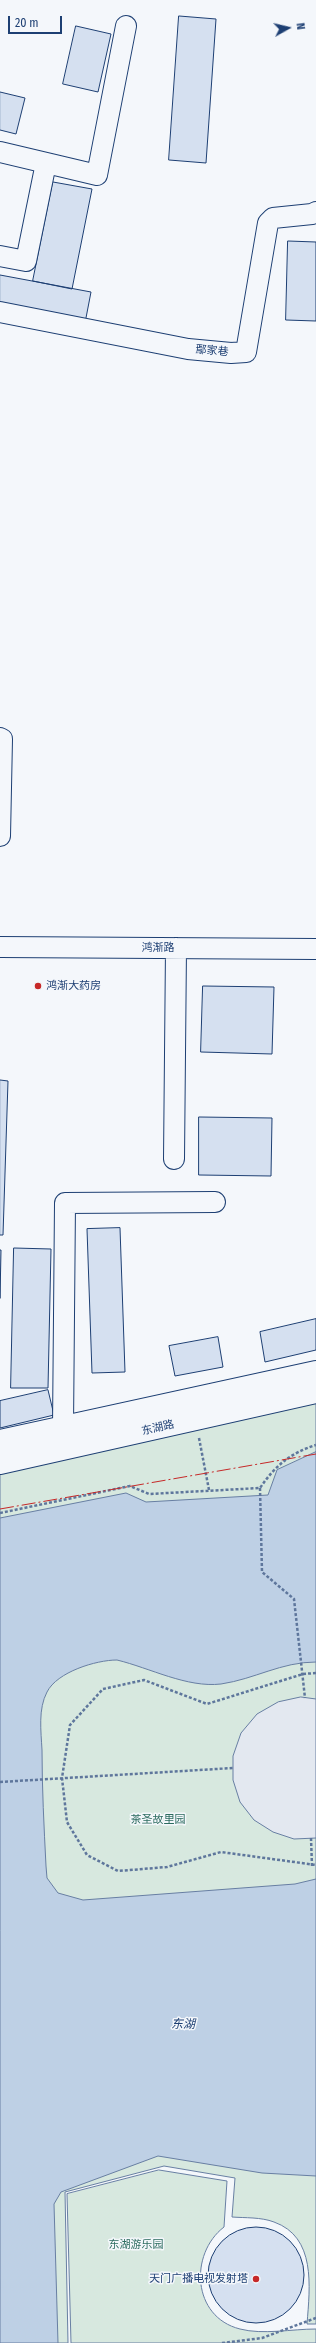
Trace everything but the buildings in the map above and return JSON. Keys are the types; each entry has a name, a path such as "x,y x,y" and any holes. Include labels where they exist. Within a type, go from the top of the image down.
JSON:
{"main road":[{"name":"东湖路","path":"0,1441 316,1372"},
{"name":"东湖路","path":"0,1463 316,1392"}],"street":[{"path":"0,152 97,176 126,26"},
{"path":"0,256 26,261 46,163"},
{"name":"鄢家巷","path":"0,312 188,349 231,353 246,352 268,223 273,218 312,214 316,212"},
{"path":"0,738 2,739 0,836"},
{"name":"鸿渐路","path":"0,947 316,949"},
{"path":"174,1159 176,948"},
{"path":"63,1427 65,1202 215,1202"}],"path":[{"path":"196,1420 209,1490"},
{"path":"305,1698 294,1599 262,1572 260,1488 275,1467 301,1450 316,1445"},
{"path":"0,1514 130,1486 149,1494 260,1488"},
{"path":"316,1673 303,1674 207,1704 144,1680 103,1689 70,1725 62,1778 67,1822 87,1855 118,1871 167,1867 221,1852 268,1858 312,1866 316,1865"},
{"path":"0,1782 233,1768"},
{"path":"311,1838 312,1866"},
{"path":"222,2343 262,2338 316,2318"},
{"path":"262,2338 262,2343"}],"green space":[{"name":"东湖","path":"316,1400 316,2324 307,2324 309,2279 304,2251 297,2239 288,2229 269,2220 232,2217 235,2178 164,2166 65,2192 68,2343 0,2343 0,1474 263,1410"},
{"name":"东湖游乐园","path":"159,2170 227,2181 224,2227 213,2239 205,2253 201,2268 201,2284 205,2299 212,2312 224,2322 249,2331 268,2332 316,2329 316,2343 71,2343 67,2194"}],"shaded area":[{"path":"301,1697 316,1699 316,1838 294,1839 273,1832 254,1820 240,1802 233,1780 233,1756 241,1733 257,1714 278,1702"}],"water":[{"name":"东湖","path":"316,1452 316,1662 291,1665 233,1682 208,1684 182,1680 117,1660 99,1662 78,1668 68,1673 52,1685 44,1699 41,1720 43,1808 47,1878 58,1893 83,1900 295,1884 316,1879 316,2176 262,2173 158,2156 61,2192 54,2204 58,2343 0,2343 0,1518 126,1493 146,1502 268,1495 277,1470"}],"power":[{"path":"0,1509 316,1454"}],"place":[{"name":"鸿渐大药房","path":"38,986"},
{"name":"天门广播电视发射塔","path":"256,2279"}],"park label":[{"name":"茶圣故里园","path":"158,1820"}]}
